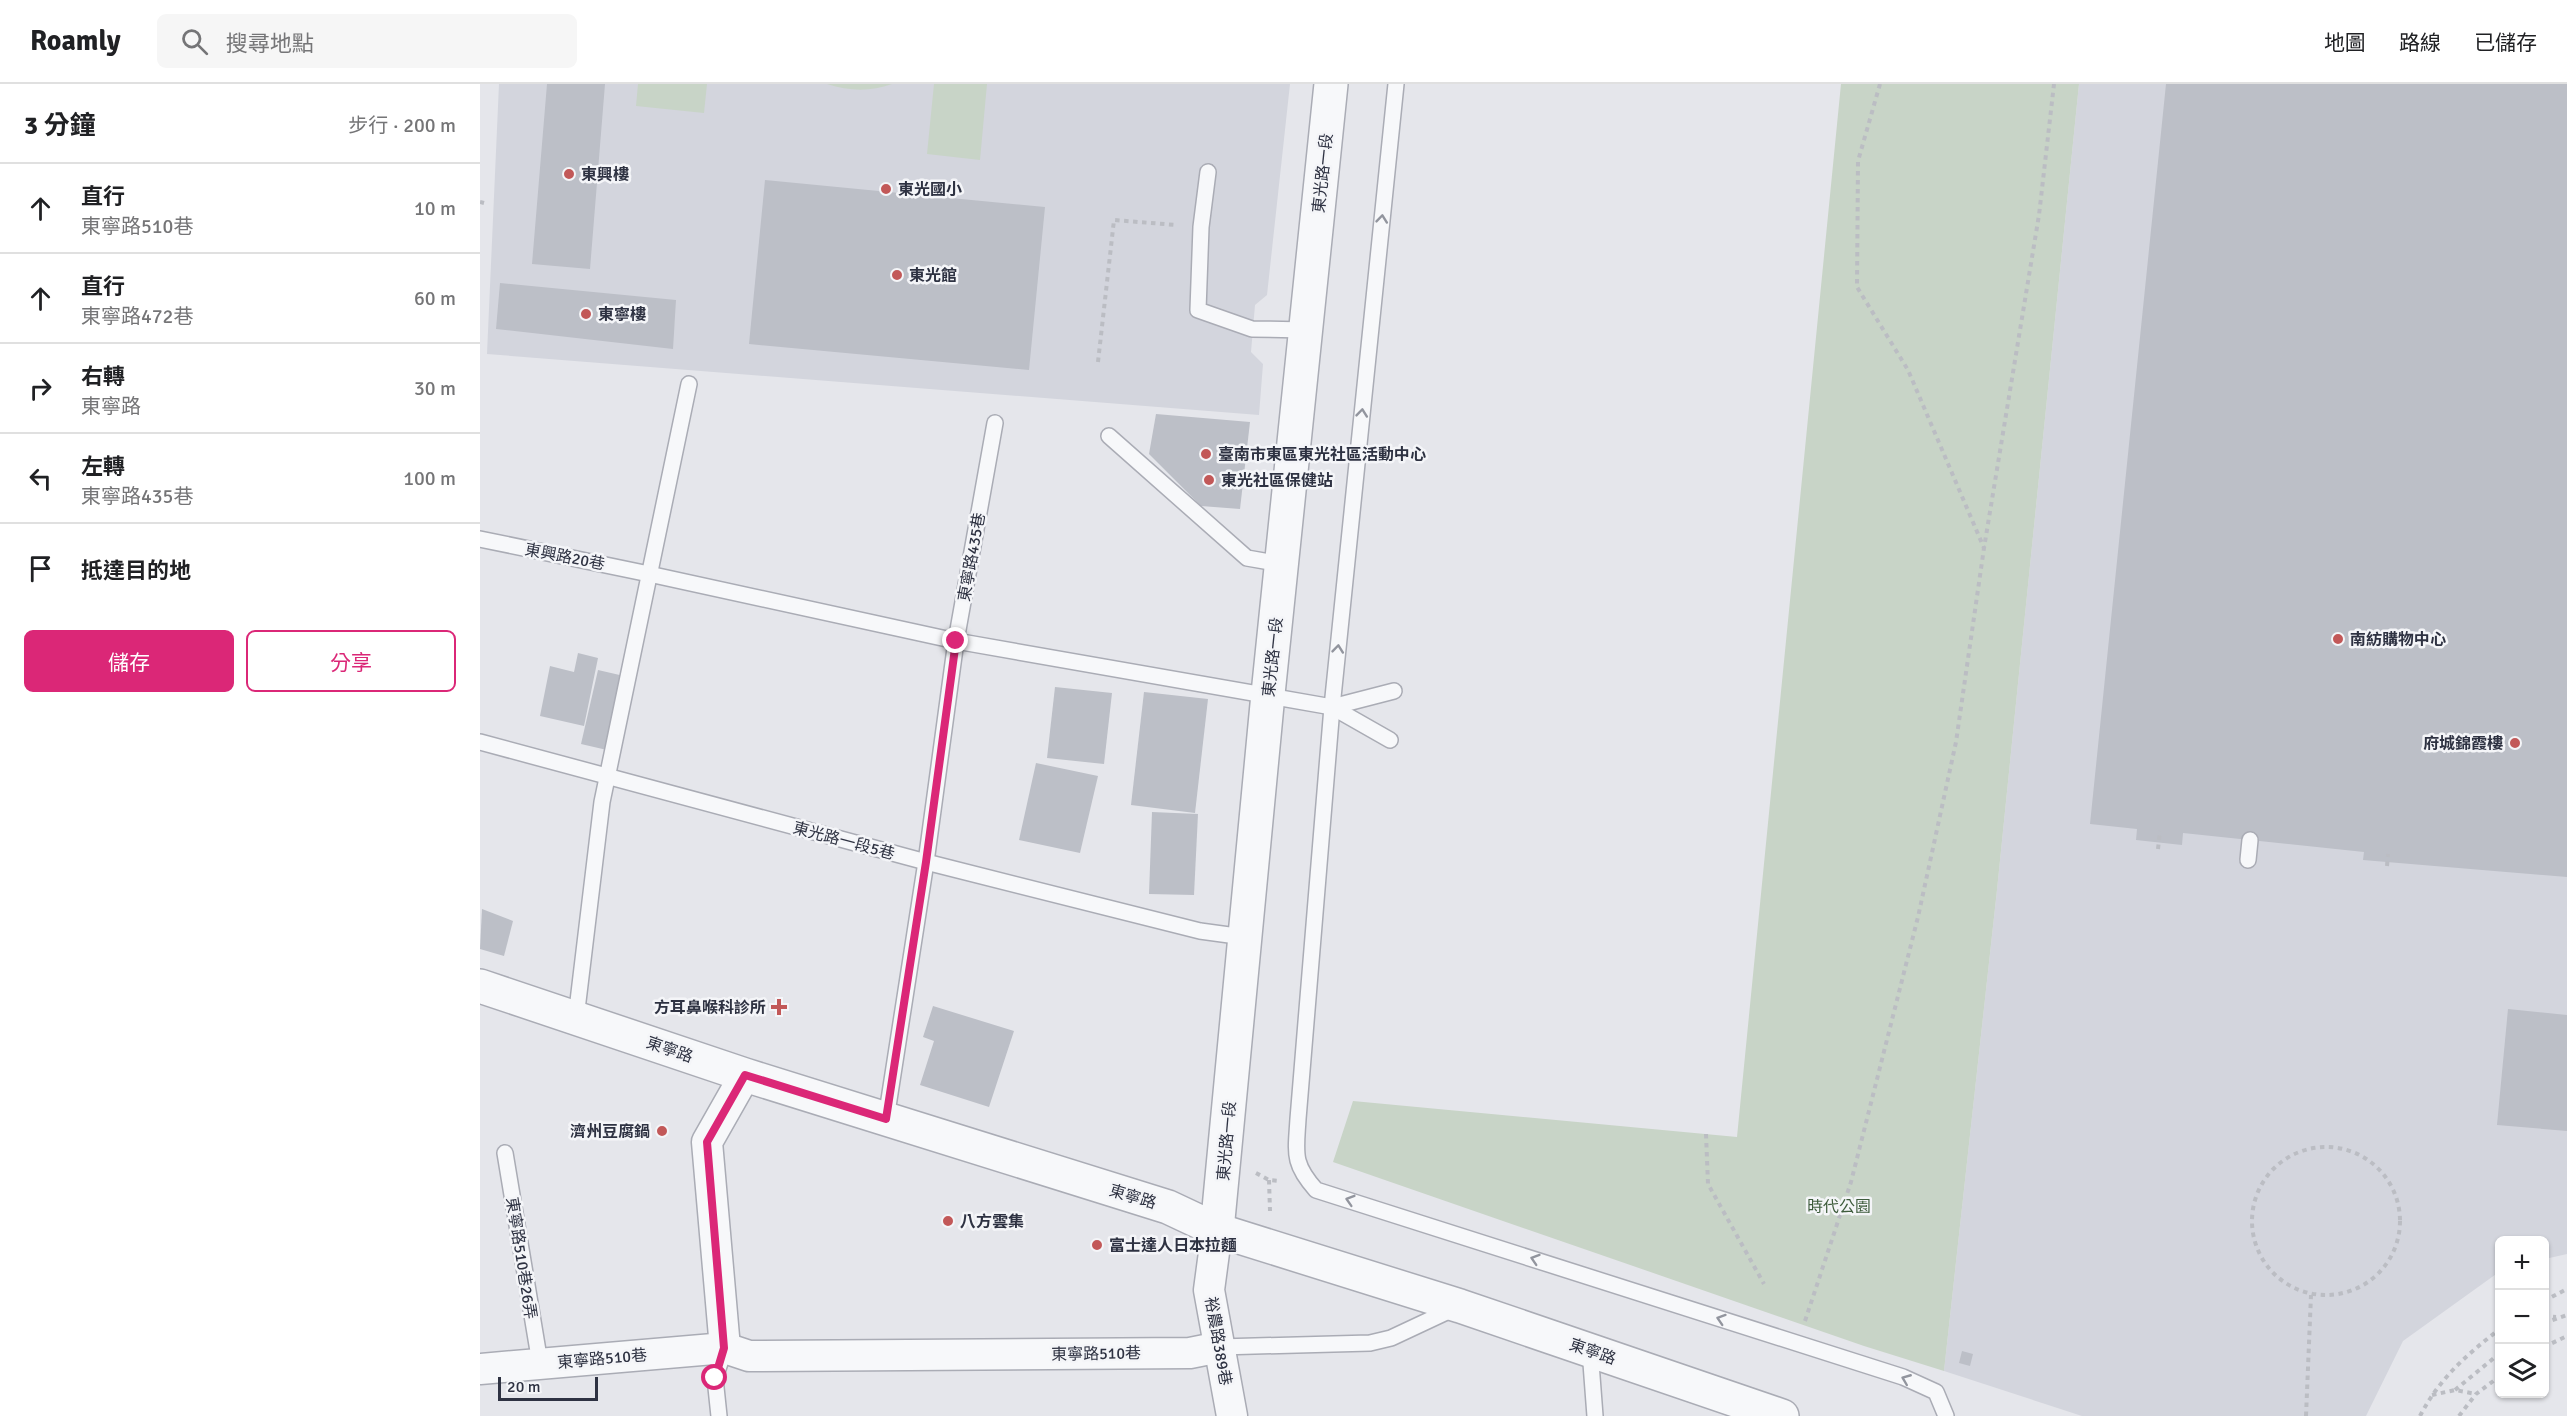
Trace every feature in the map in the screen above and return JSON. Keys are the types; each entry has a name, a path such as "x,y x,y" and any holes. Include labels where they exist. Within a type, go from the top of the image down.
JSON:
{"street":[{"name":"東光路一段","path":"1217,1230 1268,694 1331,84"},
{"name":"東寧路","path":"480,986 745,1075 1168,1207 1217,1230 1460,1305 1782,1416"},
{"path":"724,1348 707,1142 745,1075"},
{"name":"裕農路389巷","path":"1217,1230 1209,1290 1232,1416"},
{"name":"東寧路510巷","path":"480,1369 724,1348 749,1356 1190,1353 1220,1347"}],"lane":[{"path":"1396,84 1332,707 1298,1119 1296,1150 1301,1173 1316,1190 1903,1377 1936,1392 1946,1416"},
{"path":"1208,172 1201,227 1198,310 1252,328 1306,330"},
{"path":"576,1018 602,802 689,384"},
{"name":"東寧路435巷","path":"886,1119 926,862 956,641 995,423"},
{"path":"1109,436 1247,558 1282,564"},
{"name":"東興路20巷","path":"480,539 956,641 1332,707"},
{"path":"1332,707 1394,691"},
{"path":"1332,707 1390,740"},
{"name":"東光路一段5巷","path":"480,742 926,862 1200,931 1244,937"},
{"path":"2248,860 2250,840"},
{"name":"東寧路510巷26弄","path":"505,1153 540,1363"},
{"name":"東寧路510巷","path":"1220,1347 1370,1343 1391,1338 1460,1305"},
{"path":"719,1416 715,1378 724,1348"},
{"path":"1590,1350 1595,1416"}],"path":[{"path":"1880,84 1858,161 1857,287 1908,370 1984,548"},
{"path":"1797,1344 1851,1182 1918,917 1956,742 1984,548 2039,216 2054,84"},
{"path":"1098,362 1114,220 1201,227"},
{"path":"2158,849 2160,831"},
{"path":"2387,866 2388,854"},
{"path":"1706,1134 1708,1184 1764,1284"},
{"path":"2336,1147 2359,1154 2379,1168 2393,1187 2400,1210 2400,1234 2393,1256 2378,1275 2358,1289 2336,1295 2311,1295 2288,1285 2268,1269 2256,1247 2251,1222 2255,1197 2268,1175 2286,1158 2310,1149 2336,1147"},
{"path":"1250,1170 1269,1180 1280,1181"},
{"path":"1269,1180 1270,1212"},
{"path":"2549,1298 2567,1289"},
{"path":"2306,1416 2311,1295"},
{"path":"2549,1321 2567,1315"},
{"path":"2549,1317 2558,1318"},
{"path":"2420,1416 2431,1395 2463,1358 2495,1332"},
{"path":"2549,1345 2567,1336"},
{"path":"2549,1341 2555,1342"},
{"path":"2455,1390 2495,1356"},
{"path":"2459,1416 2476,1394 2495,1379"},
{"path":"2431,1395 2455,1390 2476,1394"}],"shaded area":[{"name":"東光國小","path":"499,84 1290,84 1267,295 1255,305 1251,352 1263,364 1259,415 487,354"},
{"name":"南紡購物中心","path":"2079,84 2567,84 2567,1254 2549,1258 2549,1236 2495,1236 2495,1275 2403,1341 2366,1416 2082,1416 1944,1371 1997,890"}],"green space":[{"path":"638,84 707,84 704,113 636,106"},
{"path":"827,84 892,84 860,90"},
{"path":"934,84 987,84 980,160 927,154"},
{"name":"時代公園","path":"1841,84 2079,84 1997,890 1944,1371 1864,1346 1333,1162 1353,1101 1737,1137"}],"building":[{"name":"東興樓","path":"547,84 605,84 590,269 532,264"},
{"name":"南紡購物中心","path":"2166,84 2567,84 2567,877 2363,860 2364,852 2183,833 2182,845 2136,840 2137,829 2090,824"},
{"name":"東光館","path":"765,180 1045,207 1029,370 749,344"},
{"name":"東寧樓","path":"500,283 676,300 673,349 496,329"},
{"name":"東光社區保健站","path":"1156,414 1250,422 1240,509 1201,506 1149,454"},
{"path":"578,653 598,658 584,726 540,716 550,666 574,672"},
{"path":"598,670 624,676 607,750 581,744"},
{"path":"1055,687 1112,693 1104,764 1047,758"},
{"path":"1144,692 1208,699 1195,813 1131,805"},
{"path":"1036,763 1098,776 1080,853 1019,840"},
{"path":"1152,812 1198,814 1194,895 1149,894"},
{"path":"482,909 513,921 504,956 480,949"},
{"path":"933,1006 1014,1031 989,1107 920,1085 934,1041 923,1037"},
{"path":"2508,1009 2567,1015 2567,1131 2497,1125"},
{"path":"1962,1351 1973,1354 1970,1366 1959,1363"}],"place":[{"name":"東興樓","path":"569,174"},
{"name":"東光國小","path":"886,189"},
{"name":"東光館","path":"897,275"},
{"name":"東寧樓","path":"586,314"},
{"name":"臺南市東區東光社區活動中心","path":"1206,454"},
{"name":"東光社區保健站","path":"1209,480"},
{"name":"南紡購物中心","path":"2338,639"},
{"name":"府城錦霞樓","path":"2515,743"},
{"name":"方耳鼻喉科診所","path":"779,1007"},
{"name":"濟州豆腐鍋","path":"662,1131"},
{"name":"八方雲集","path":"948,1221"},
{"name":"富士達人日本拉麵","path":"1097,1245"}],"route":[{"path":"715,1378 724,1348 707,1142 745,1075 886,1119 926,862 956,641"}]}
